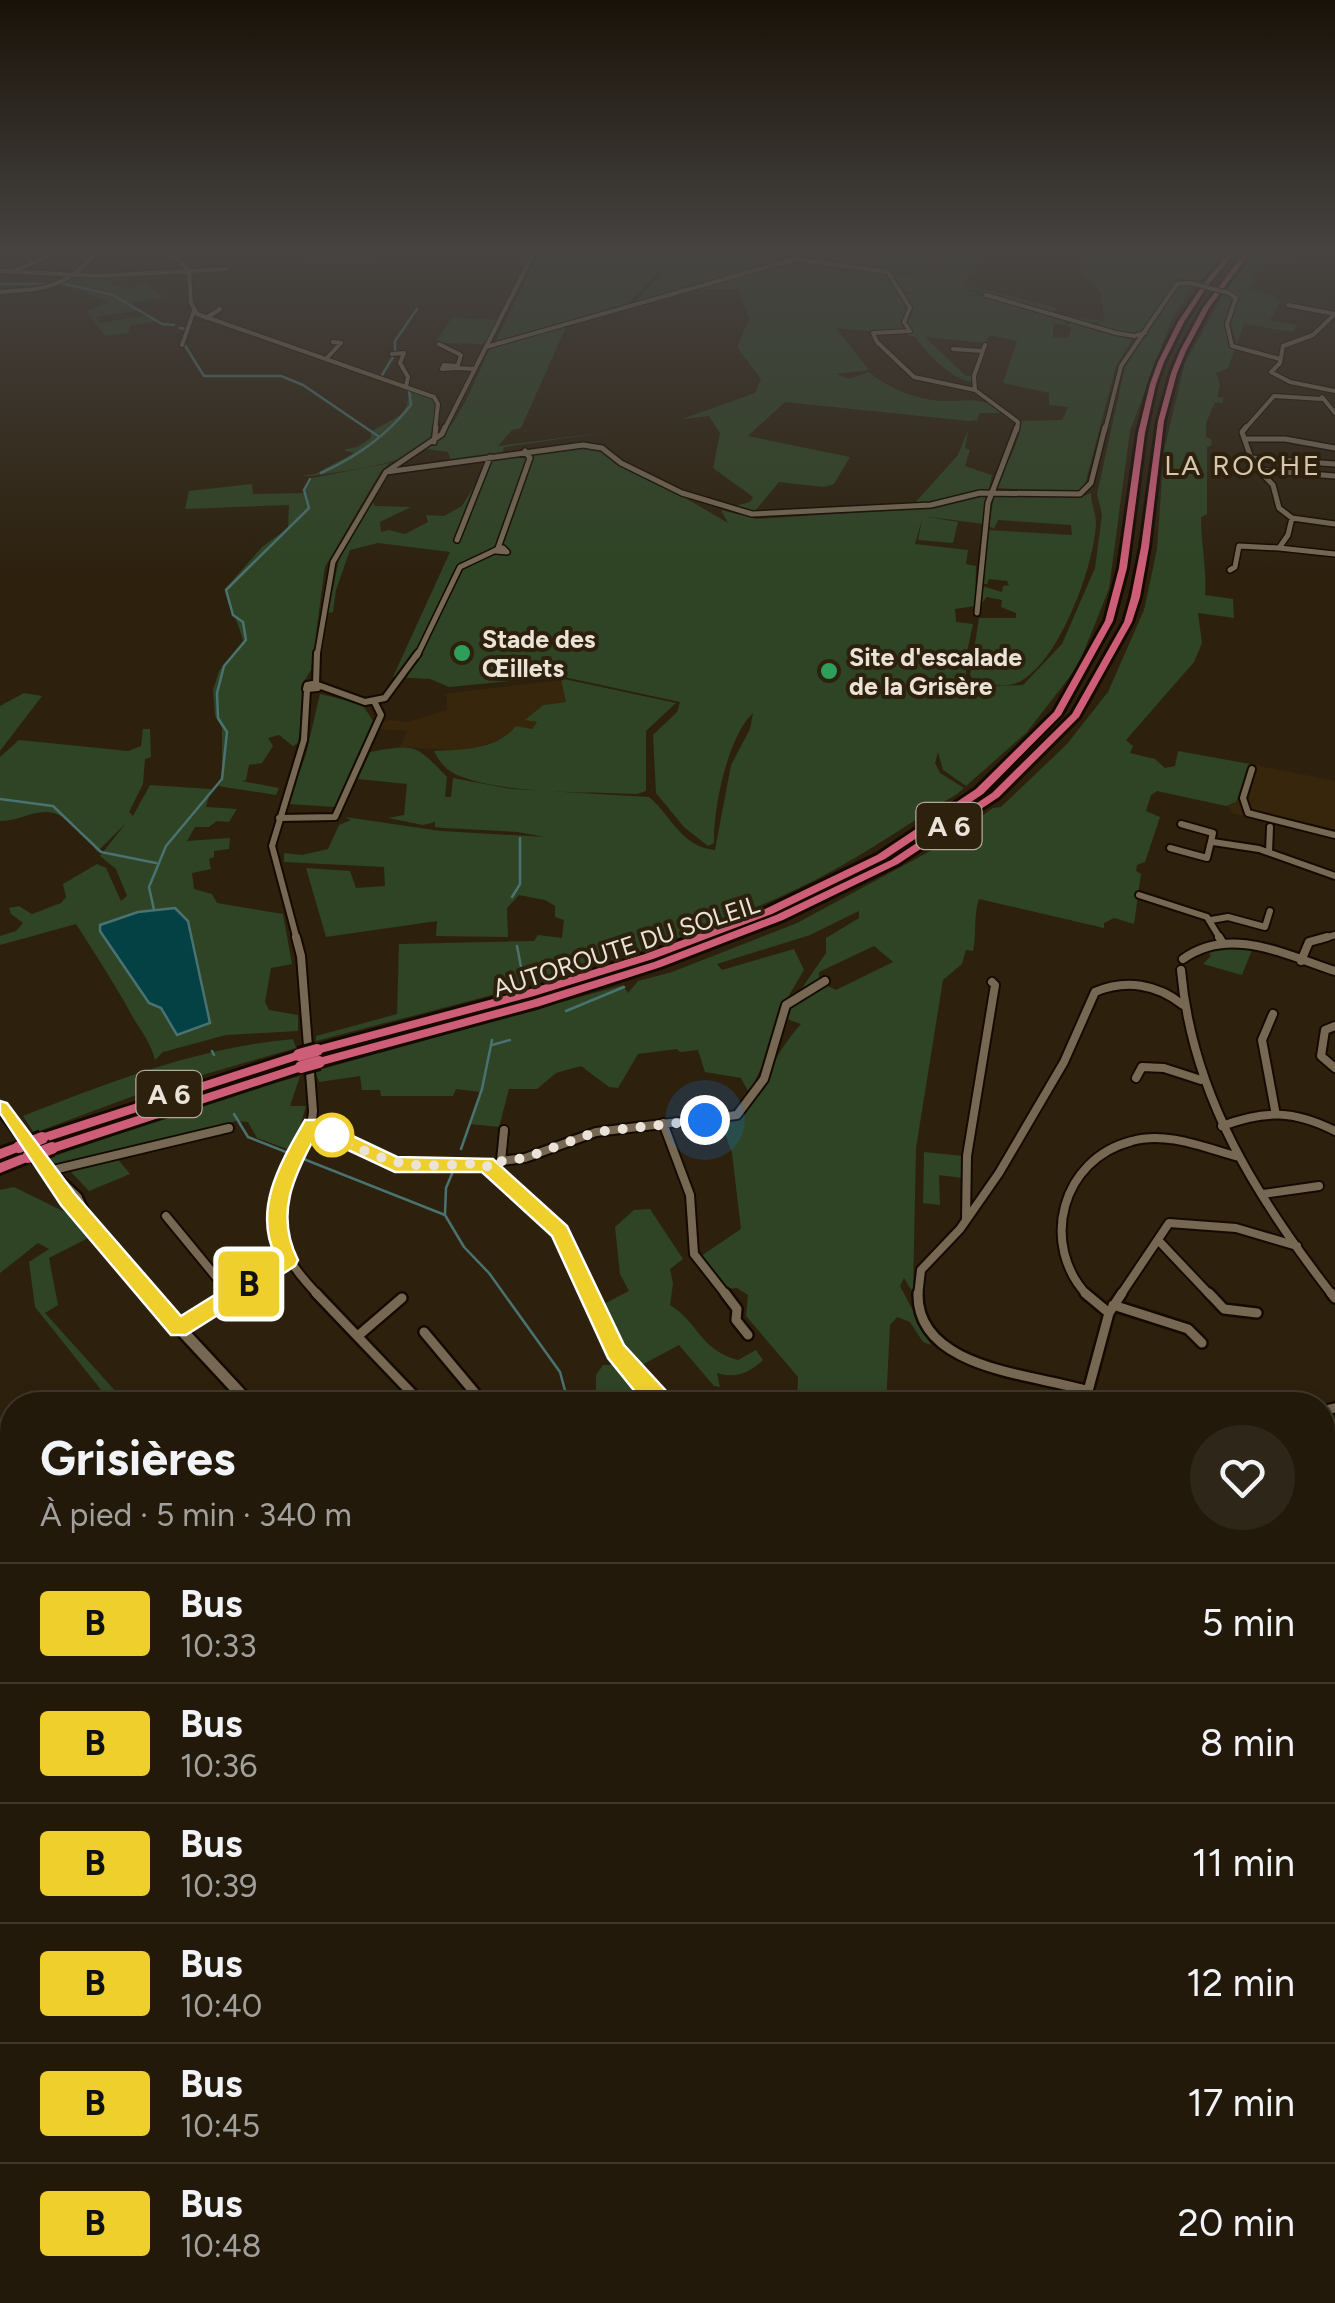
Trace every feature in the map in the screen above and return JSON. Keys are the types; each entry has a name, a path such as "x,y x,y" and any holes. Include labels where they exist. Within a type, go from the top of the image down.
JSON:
{"highway":[{"name":"AUTOROUTE DU SOLEIL","path":"318,1056 717,932 866,863 942,817 997,775 1067,701 1100,644 1124,559 1144,422 1157,372 1165,356"},
{"name":"AUTOROUTE DU SOLEIL","path":"0,1154 34,1148 300,1061 614,979 757,928 908,853 1014,776 1084,702 1123,634 1143,564 1160,422 1182,356"},
{"name":"AUTOROUTE DU SOLEIL","path":"0,1168 34,1148"}],"street":[{"path":"316,356 437,400 434,442"},
{"path":"326,360 329,356"},
{"path":"403,356 400,364 408,377 406,386"},
{"path":"461,356 457,367 475,369"},
{"path":"411,1392 288,1260 277,1239 275,1226 284,1179 312,1125 305,989 272,858 314,687 333,562 386,472 434,442 481,356"},
{"path":"892,356 914,377 976,390 1018,422 992,493 976,583 977,613"},
{"path":"976,390 974,376 980,356"},
{"path":"386,472 559,446 596,447 682,493 752,514 931,505 966,495 992,493 1073,495 1089,489 1121,366 1128,356"},
{"path":"1267,356 1280,359 1271,370 1275,376 1335,392"},
{"path":"1322,399 1324,388"},
{"path":"1335,413 1322,399 1277,396 1268,399 1242,428 1251,458 1273,486 1279,508 1292,518 1335,524"},
{"path":"1245,439 1335,448"},
{"path":"314,687 375,702 386,698 412,666 460,567 499,550 530,458 526,451"},
{"path":"458,540 490,458"},
{"path":"1251,458 1335,464"},
{"path":"1259,470 1335,476"},
{"path":"1279,548 1288,535 1292,518"},
{"path":"1230,570 1235,567 1238,546 1335,554"},
{"path":"279,818 336,816 381,715 375,702"},
{"path":"1252,769 1242,798 1248,813 1335,835"},
{"path":"1170,848 1206,858 1213,842 1212,833 1181,824"},
{"path":"1269,852 1270,826"},
{"path":"1213,842 1269,852 1335,876"},
{"path":"1139,894 1211,920 1228,918 1265,927 1270,911"},
{"path":"1211,920 1222,942"},
{"path":"1301,961 1309,942 1335,935"},
{"path":"1184,959 1198,947 1222,942 1335,971"},
{"path":"1181,970 1183,1006 1202,1080 1222,1126 1238,1157 1335,1298"},
{"path":"492,1169 502,1161 525,1158 596,1132 733,1117 744,1109 773,1055 786,1004 825,981"},
{"path":"966,1219 967,1156 995,985 992,982"},
{"path":"1183,1006 1168,994 1136,984 1118,984 1095,992 1065,1060 966,1219 937,1257 921,1270 918,1306 932,1334 965,1358 1088,1391 1111,1309 1163,1229 1176,1221 1236,1228 1298,1246"},
{"path":"1273,1014 1262,1040 1275,1110"},
{"path":"1335,1026 1325,1030 1321,1056 1335,1068"},
{"path":"1136,1078 1142,1067 1153,1066 1202,1080"},
{"path":"0,1108 34,1148 68,1200 88,1218 136,1282 238,1392"},
{"path":"1222,1126 1252,1113 1275,1110 1304,1116 1335,1131"},
{"path":"663,1123 690,1195 697,1260 737,1309 736,1320 748,1335"},
{"path":"312,1125 395,1164 482,1163 492,1169 560,1231 616,1352 651,1392"},
{"path":"50,1171 229,1128"},
{"path":"502,1161 504,1130"},
{"path":"1202,1344 1199,1336 1188,1329 1111,1309 1073,1280 1059,1243 1068,1202 1087,1166 1118,1145 1143,1139 1185,1141 1238,1157"},
{"path":"1263,1194 1319,1186"},
{"path":"166,1216 231,1295"},
{"path":"1158,1240 1224,1310 1257,1313"},
{"path":"178,1329 288,1260"},
{"path":"359,1335 402,1298"},
{"path":"424,1332 474,1392"}],"shaded area":[{"path":"561,680 566,702 543,705 526,719 537,722 532,730 516,726 508,736 470,751 400,747 407,731 381,729 382,723 390,720 408,722 447,710 447,697 443,694"},
{"path":"1250,764 1335,781 1335,839 1232,813 1226,804 1236,802"}],"green space":[{"path":"487,356 553,356 521,428 512,430 498,446 615,431 505,447 501,454 451,461 448,452 427,449 457,417"},
{"path":"744,356 858,356 869,370 836,374 849,379 869,372 914,396 982,402 1005,413 980,413 977,420 969,421 785,402 748,436 850,457 834,484 824,487 779,482 755,511 731,507 750,502 753,497 713,468 720,433 709,416 682,419 755,393 761,379"},
{"path":"945,356 966,376 973,376 973,382 948,371 933,358"},
{"path":"1012,356 1122,356 1082,489 1074,492 996,488 1022,421 1062,420 1068,407 1049,405 1049,393 1003,383"},
{"path":"1132,356 1158,356 1130,431 1109,589 1078,666 1027,732 966,786 943,770 938,752 935,763 940,773 964,788 957,794 821,877 701,929 574,972 316,1041 316,1036 397,1014 399,944 534,941 538,935 562,938 564,920 555,917 555,906 519,895 507,908 508,937 436,936 437,921 326,937 306,868 350,871 356,888 385,886 384,867 284,862 284,853 302,855 328,849 339,825 351,820 345,817 441,831 545,837 435,827 435,822 423,825 388,818 404,815 407,784 358,779 370,752 406,748 421,752 447,777 445,797 451,797 453,778 512,789 649,797 685,837 715,850 731,765 750,729 753,713 729,755 719,793 714,843 708,846 684,827 656,793 653,735 677,712 680,702 559,676 449,687 430,679 393,677 450,552 378,543 350,550 333,612 328,613 339,559 373,502 375,506 411,507 380,522 381,532 405,534 428,522 426,515 444,516 462,506 492,457 597,446 728,523 721,510 757,519 912,509 988,494 984,524 922,516 958,522 953,543 918,540 922,519 915,544 968,550 966,564 976,566 975,606 955,609 956,622 973,624 966,680 987,686 1023,685 1062,644 1095,568 1102,515 1097,494 1125,367"},
{"path":"1189,356 1232,356 1227,369 1216,373 1220,385 1217,397 1224,398 1222,403 1215,402 1206,423 1206,437 1212,445 1207,447 1207,514 1201,517 1201,527 1205,595 1233,599 1234,618 1198,613 1202,643 1194,662 1126,740 1133,746 1130,753 1155,759 1165,768 1175,766 1178,751 1250,764 1236,802 1226,806 1157,791 1151,795 1146,811 1160,817 1145,862 1137,865 1136,871 1141,874 1134,924 1114,918 1104,923 1104,928 979,899 973,951 966,950 962,964 943,980 916,1148 913,1293 904,1278 900,1286 931,1345 923,1342 910,1322 897,1317 890,1325 887,1392 797,1392 798,1377 746,1316 748,1295 737,1288 727,1289 701,1256 741,1229 732,1153 721,1123 739,1119 801,1024 787,1019 793,1003 826,985 836,990 893,962 874,946 819,972 819,979 802,988 826,953 826,938 859,918 859,911 810,935 717,964 722,970 794,949 804,970 785,1002 773,1044 749,1093 741,1078 705,1072 698,1050 677,1049 638,1054 618,1088 609,1087 581,1066 556,1073 537,1089 509,1089 499,1127 470,1124 480,1092 456,1089 453,1096 381,1096 380,1090 362,1090 360,1076 319,1082 315,1071 623,985 628,993 638,981 672,972 797,923 934,849 993,808 1001,807 1067,744 1108,692 1144,610 1157,549 1164,450"},
{"path":"379,379 427,395 435,402 434,429 428,442 391,462 357,469 302,476 315,474 354,453 343,450 357,447 371,438 371,432 403,412 408,390"},
{"path":"968,430 965,448 970,450 965,466 992,475 989,489 942,502 914,504 958,455"},
{"path":"390,463 381,471 325,567 311,670 301,686 305,693 298,743 293,746 279,735 268,738 273,746 262,763 249,765 246,780 242,781 279,788 276,795 218,786 222,782 222,728 215,716 213,690 219,671 243,641 225,589 262,547 288,528 289,505 185,509 189,491 252,484 253,494 304,493 312,478"},
{"path":"1091,493 1096,523 1089,563 1072,610 1049,653 1035,670 1016,683 974,681 970,675 979,618 1016,618 1016,613 1001,607 1002,600 987,597 981,604 979,585 1002,592 1003,586 1009,585 1007,581 989,579 987,584 978,583 987,530 1072,535 1071,525 998,520 994,529 989,526 994,496 1080,497"},
{"path":"561,680 676,703 646,731 646,791 568,792 496,786 455,774 438,758 434,751 489,744 516,726 532,729 537,722 525,720 543,705 566,702"},
{"path":"24,693 42,696 0,751 0,706"},
{"path":"320,694 362,704 373,721 335,807 288,804 306,754"},
{"path":"143,729 150,729 151,757 145,759 143,784 129,812 133,816 150,785 211,789 206,807 237,809 229,822 195,827 187,841 230,838 229,849 214,851 214,857 209,859 211,869 192,873 194,889 212,894 217,903 283,914 292,964 271,968 265,1002 269,1010 298,1015 298,1031 226,1035 163,1052 155,1060 144,1035 76,924 0,945 0,936 16,931 23,923 9,908 19,906 32,914 61,903 66,897 63,884 97,864 106,868 121,901 127,896 116,869 100,856 126,823 97,852 77,826 55,813 0,821 0,757 19,740 128,751 141,746"},
{"path":"1205,947 1252,950 1242,975 1203,964 1211,956"},
{"path":"293,1039 296,1048 147,1091 34,1133 23,1116 189,1058"},
{"path":"300,1076 290,1106 306,1106 290,1150 257,1138 248,1122 236,1121 56,1166 49,1158 212,1101"},
{"path":"924,1152 963,1156 962,1178 939,1175 940,1205 923,1203"},
{"path":"116,1157 130,1174 89,1191 70,1171"},
{"path":"14,1187 71,1215 94,1235 49,1258 58,1305 45,1313 116,1392 103,1392 35,1307 29,1262 49,1249 38,1243 0,1273 0,1190"},
{"path":"650,1209 683,1259 670,1269 670,1305 715,1350 738,1360 756,1350 763,1360 742,1374 717,1373 720,1387 714,1386 679,1345 636,1368 619,1349 600,1306 629,1291 620,1274 615,1227 634,1210"},
{"path":"603,1365 618,1365 640,1392 596,1392 596,1375"}],"water":[{"path":"175,908 188,921 210,1023 177,1035 161,1008 149,1003 100,931 100,925 138,912"}],"waterway":[{"path":"192,356 204,376 281,376 303,385 378,436"},
{"path":"382,375 393,357"},
{"path":"321,473 359,452 392,426 411,405 409,390"},
{"path":"154,910 149,887 166,846 222,779 227,732 218,718 217,693 224,666 246,640 243,622 233,615 226,590 309,508 304,490 310,479"},
{"path":"0,799 53,806 101,852 156,863"},
{"path":"512,897 520,884 520,838"},
{"path":"517,946 522,972"},
{"path":"566,1011 624,987"},
{"path":"461,1149 482,1089 492,1040"},
{"path":"492,1045 510,1040"},
{"path":"212,1051 214,1055"},
{"path":"234,1114 248,1137 445,1215 464,1247 489,1273 560,1372 565,1392"},
{"path":"445,1214 446,1188 454,1169"}],"bus line":[{"name":"B","path":"0,1108 68,1200 88,1218 122,1266 178,1329 288,1260 277,1239 276,1210 288,1169 312,1125 367,1154 405,1167 482,1163 560,1231 616,1352 651,1392"}],"place":[{"name":"Stade des Œillets","path":"462,653"},
{"name":"Site d'escalade de la Grisère","path":"829,671"}],"district":[{"name":"LA ROCHE","path":"1243,465"}],"route":[{"path":"332,1135 367,1154 405,1167 482,1163 492,1169 502,1161 538,1154 596,1132 705,1120"}]}
